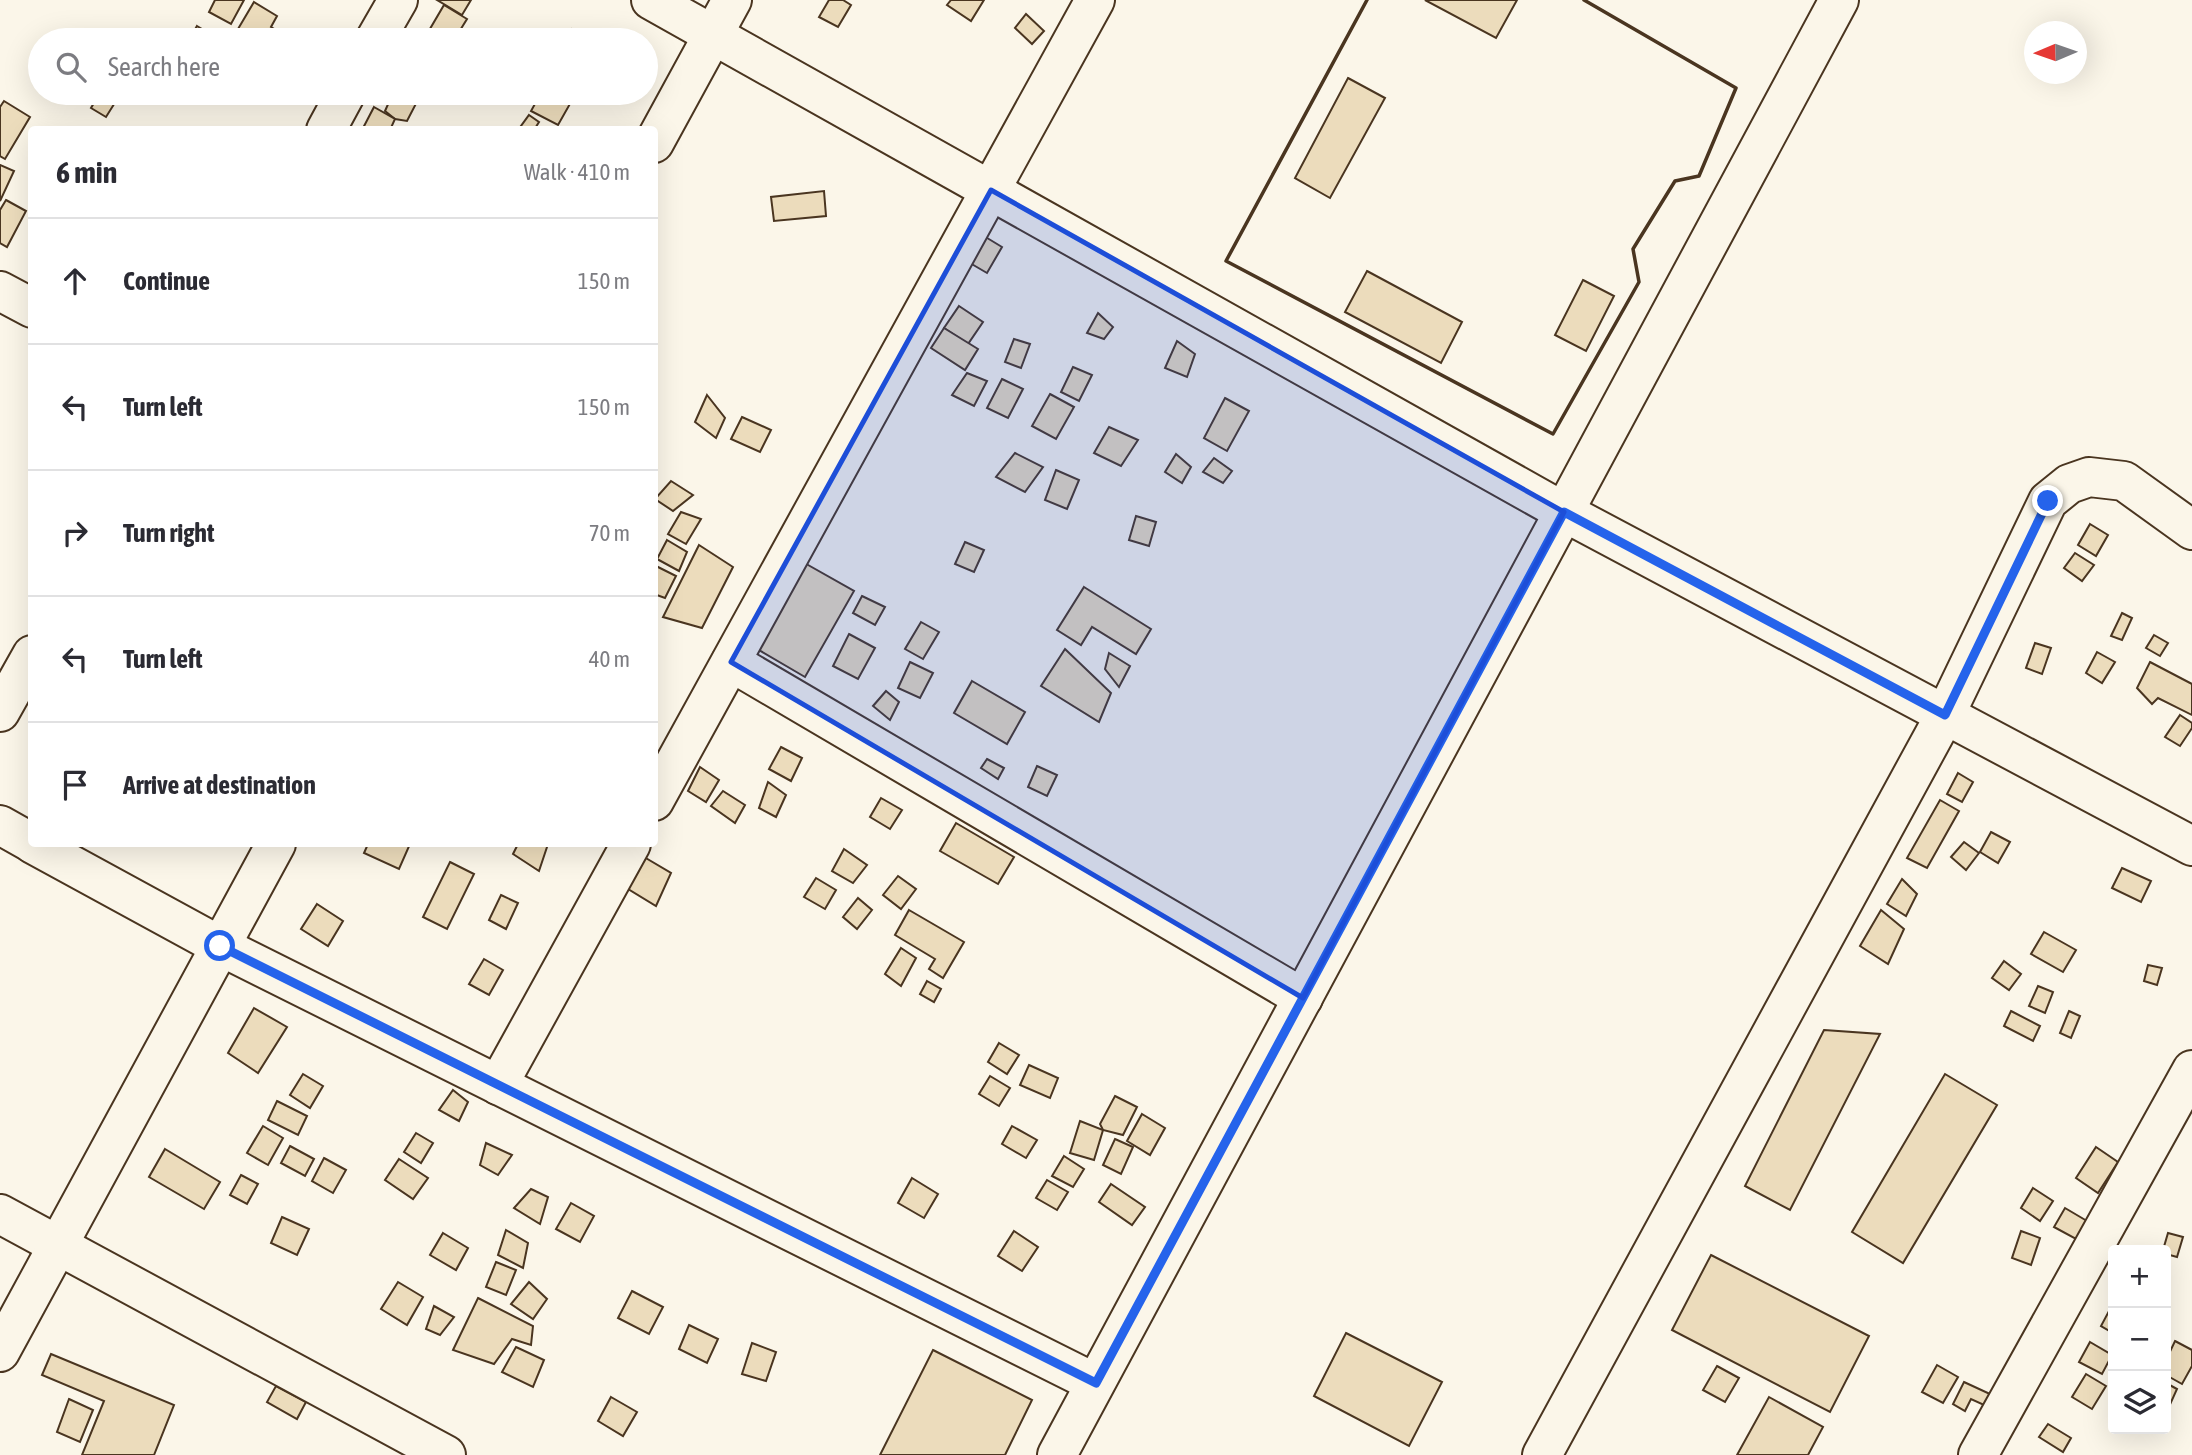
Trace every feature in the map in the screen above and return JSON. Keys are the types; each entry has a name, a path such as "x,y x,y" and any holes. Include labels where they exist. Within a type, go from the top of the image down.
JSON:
{"street":[{"path":"382,28 398,0"},
{"path":"651,0 1564,512 2192,846"},
{"path":"658,136 732,0"},
{"path":"658,794 1095,0"},
{"path":"1057,1455 1839,0"},
{"path":"328,126 340,105"},
{"path":"0,291 28,306"},
{"path":"1542,1455 1945,715 2048,501 2069,484 2089,477 2123,481 2192,530"},
{"path":"0,712 28,662"},
{"path":"731,662 1303,998"},
{"path":"0,825 28,841"},
{"path":"39,847 220,946 1096,1383"},
{"path":"0,1352 274,847"},
{"path":"498,1085 629,847"},
{"path":"1978,1455 2192,1070"},
{"path":"0,1214 446,1455"}],"highlighted area":[{"path":"991,190 1564,512 1303,998 731,662"}],"building":[{"path":"215,0 244,0 231,24 209,12"},
{"path":"437,0 471,0 462,15"},
{"path":"829,0 843,0 851,5 838,27 819,17"},
{"path":"951,0 984,0 971,21 947,5"},
{"path":"1425,0 1517,0 1496,38"},
{"path":"254,2 277,16 273,28 239,28"},
{"path":"444,5 467,19 461,28 431,28"},
{"path":"1026,14 1044,31 1032,44 1015,28"},
{"path":"1348,78 1385,98 1330,198 1295,178"},
{"path":"4,101 30,117 5,159 0,156 0,107"},
{"path":"93,105 114,105 106,117 91,108"},
{"path":"388,105 415,105 407,121 395,119 385,111"},
{"path":"534,105 569,105 558,125 531,111"},
{"path":"374,107 395,119 392,126 364,126"},
{"path":"529,115 539,122 536,126 521,126"},
{"path":"0,165 14,171 0,201"},
{"path":"824,191 826,216 774,221 771,197"},
{"path":"6,200 26,211 7,247 0,243 0,210"},
{"path":"974,230 1002,247 987,273 958,256"},
{"path":"1367,271 1462,322 1441,363 1345,312"},
{"path":"1583,280 1614,296 1586,351 1555,335"},
{"path":"959,306 983,322 968,344 944,328"},
{"path":"1098,313 1113,327 1104,339 1087,333"},
{"path":"944,328 978,349 965,370 931,348"},
{"path":"1014,339 1030,344 1021,368 1005,362"},
{"path":"1177,341 1195,354 1187,377 1165,368"},
{"path":"1073,367 1092,375 1079,401 1061,392"},
{"path":"967,373 987,381 974,406 952,395"},
{"path":"1002,379 1023,389 1008,418 987,408"},
{"path":"1050,394 1074,407 1056,439 1032,426"},
{"path":"707,395 725,418 716,438 695,422"},
{"path":"1225,398 1249,411 1227,451 1204,438"},
{"path":"742,417 771,430 760,452 731,439"},
{"path":"1109,427 1138,440 1121,466 1094,453"},
{"path":"1015,453 1043,467 1025,492 996,477"},
{"path":"1176,454 1191,467 1182,483 1165,472"},
{"path":"1214,458 1232,471 1223,483 1203,472"},
{"path":"1056,470 1079,480 1067,509 1045,500"},
{"path":"671,481 693,495 673,511 658,501 658,496"},
{"path":"681,512 701,519 686,544 668,534"},
{"path":"1136,516 1156,522 1149,546 1129,540"},
{"path":"2090,524 2108,535 2096,556 2078,545"},
{"path":"667,540 687,552 679,571 658,557"},
{"path":"965,542 984,550 974,572 955,564"},
{"path":"699,545 733,567 702,628 663,617"},
{"path":"2075,553 2094,565 2082,581 2064,568"},
{"path":"801,561 854,591 805,677 752,646"},
{"path":"658,567 676,576 665,598 658,595"},
{"path":"1084,587 1151,629 1136,654 1092,627 1081,645 1057,630"},
{"path":"862,596 885,607 875,625 853,613"},
{"path":"2122,613 2132,618 2122,640 2111,636"},
{"path":"921,622 939,632 923,659 905,649"},
{"path":"849,634 875,648 858,679 833,666"},
{"path":"2154,635 2168,643 2160,656 2146,648"},
{"path":"2035,643 2051,648 2042,674 2026,668"},
{"path":"1065,649 1111,693 1099,722 1041,686"},
{"path":"2097,652 2115,662 2102,683 2086,673"},
{"path":"1109,653 1130,666 1119,687 1105,669"},
{"path":"910,662 933,673 920,698 898,688"},
{"path":"2150,662 2192,684 2192,715 2158,698 2152,704 2137,688"},
{"path":"972,681 1025,712 1007,744 954,713"},
{"path":"886,691 899,702 890,720 873,706"},
{"path":"2180,715 2192,723 2192,728 2180,746 2165,737"},
{"path":"781,747 802,758 791,781 769,769"},
{"path":"987,759 1004,768 998,779 981,768"},
{"path":"1037,766 1057,775 1047,796 1028,787"},
{"path":"700,767 719,780 706,802 688,791"},
{"path":"1958,773 1973,782 1962,802 1947,794"},
{"path":"768,782 786,795 776,817 759,808"},
{"path":"723,791 745,805 735,823 711,806"},
{"path":"881,798 902,810 890,829 870,817"},
{"path":"1940,800 1959,811 1927,868 1907,858"},
{"path":"956,823 1014,857 998,884 940,851"},
{"path":"1991,832 2010,842 1998,863 1980,852"},
{"path":"1964,842 1979,853 1966,870 1951,857"},
{"path":"367,847 409,847 399,869 364,853"},
{"path":"516,847 547,847 539,871 513,854"},
{"path":"844,849 867,865 853,883 832,871"},
{"path":"639,854 671,873 656,906 615,881"},
{"path":"450,862 474,874 447,929 423,917"},
{"path":"2122,868 2151,881 2141,902 2112,888"},
{"path":"898,876 916,889 901,909 883,895"},
{"path":"816,878 836,890 825,909 804,897"},
{"path":"1902,879 1917,894 1906,916 1887,904"},
{"path":"501,895 518,903 506,929 489,920"},
{"path":"858,898 872,910 857,929 843,917"},
{"path":"317,904 343,921 328,946 301,929"},
{"path":"909,910 964,942 943,978 929,969 935,959 895,935"},
{"path":"1881,910 1904,929 1888,964 1860,946"},
{"path":"2044,932 2076,950 2063,972 2031,954"},
{"path":"901,948 916,958 901,986 885,974"},
{"path":"484,959 503,970 489,995 469,984"},
{"path":"2004,961 2021,974 2009,990 1992,978"},
{"path":"2148,965 2162,968 2157,985 2144,981"},
{"path":"927,981 941,989 934,1002 920,994"},
{"path":"2038,986 2053,992 2045,1013 2029,1006"},
{"path":"254,1008 287,1027 258,1073 228,1053"},
{"path":"2011,1011 2040,1026 2033,1041 2004,1026"},
{"path":"2069,1011 2080,1016 2071,1038 2060,1033"},
{"path":"1824,1030 1880,1034 1790,1210 1745,1186"},
{"path":"999,1043 1019,1055 1007,1074 988,1062"},
{"path":"1029,1065 1058,1078 1050,1098 1020,1085"},
{"path":"303,1074 323,1086 310,1108 290,1095"},
{"path":"1945,1074 1997,1105 1903,1263 1852,1232"},
{"path":"990,1076 1010,1088 999,1106 979,1094"},
{"path":"453,1090 468,1102 459,1121 439,1110"},
{"path":"1115,1096 1137,1107 1123,1135 1103,1130 1100,1124"},
{"path":"277,1101 307,1116 298,1135 268,1120"},
{"path":"1142,1114 1165,1128 1150,1155 1127,1141"},
{"path":"1080,1121 1103,1130 1094,1160 1070,1153"},
{"path":"263,1126 283,1138 268,1165 247,1153"},
{"path":"1012,1126 1037,1140 1026,1158 1002,1144"},
{"path":"416,1133 433,1143 421,1163 404,1152"},
{"path":"1115,1139 1133,1147 1121,1174 1103,1165"},
{"path":"486,1143 512,1155 498,1175 480,1165"},
{"path":"290,1146 314,1159 305,1176 281,1163"},
{"path":"2096,1147 2118,1162 2098,1193 2076,1178"},
{"path":"165,1149 220,1182 204,1209 149,1177"},
{"path":"1064,1156 1084,1169 1073,1187 1052,1176"},
{"path":"324,1158 346,1170 333,1193 312,1181"},
{"path":"399,1159 428,1178 413,1199 385,1180"},
{"path":"241,1175 258,1184 247,1204 230,1195"},
{"path":"912,1178 938,1194 924,1218 898,1203"},
{"path":"1047,1180 1068,1192 1057,1210 1036,1198"},
{"path":"1111,1184 1145,1207 1132,1225 1099,1202"},
{"path":"2033,1188 2053,1201 2040,1221 2021,1208"},
{"path":"531,1189 548,1197 540,1224 514,1208"},
{"path":"571,1203 594,1216 580,1242 556,1229"},
{"path":"2065,1208 2087,1221 2076,1239 2054,1227"},
{"path":"282,1217 309,1229 297,1255 271,1243"},
{"path":"506,1230 528,1243 523,1268 498,1255"},
{"path":"1014,1231 1038,1247 1022,1271 998,1256"},
{"path":"2021,1231 2040,1238 2031,1265 2012,1258"},
{"path":"443,1233 468,1248 456,1270 430,1255"},
{"path":"2168,1233 2183,1237 2177,1257 2171,1255 2171,1245 2164,1245"},
{"path":"1711,1255 1869,1336 1830,1412 1672,1330"},
{"path":"496,1262 516,1270 506,1295 486,1287"},
{"path":"398,1282 423,1297 407,1325 381,1309"},
{"path":"529,1282 547,1299 533,1319 511,1304"},
{"path":"632,1291 663,1307 649,1334 618,1318"},
{"path":"478,1298 533,1326 531,1345 512,1339 494,1364 453,1350"},
{"path":"434,1306 454,1317 440,1335 426,1329"},
{"path":"2108,1313 2108,1330 2101,1326"},
{"path":"689,1325 718,1339 707,1363 679,1349"},
{"path":"1346,1333 1442,1382 1409,1446 1314,1396"},
{"path":"2175,1341 2192,1350 2192,1366 2182,1384 2171,1378 2171,1349"},
{"path":"2090,1342 2108,1353 2108,1363 2102,1374 2079,1362"},
{"path":"752,1343 776,1352 766,1381 742,1374"},
{"path":"516,1347 544,1360 533,1387 502,1372"},
{"path":"933,1350 1032,1400 1005,1455 880,1455"},
{"path":"51,1354 174,1405 154,1455 82,1455 104,1401 42,1375"},
{"path":"1937,1365 1958,1377 1943,1403 1922,1392"},
{"path":"1717,1366 1739,1378 1725,1402 1703,1390"},
{"path":"2086,1374 2106,1386 2092,1409 2072,1397"},
{"path":"1964,1382 1990,1394 1984,1405 1971,1399 1965,1411 1953,1404"},
{"path":"276,1386 306,1402 297,1419 267,1402"},
{"path":"2171,1386 2177,1389 2171,1402"},
{"path":"611,1397 637,1412 623,1436 598,1421"},
{"path":"1769,1397 1823,1427 1808,1455 1737,1455"},
{"path":"69,1399 93,1410 80,1442 57,1432"},
{"path":"2048,1424 2071,1438 2063,1452 2039,1437"}],"wall":[{"path":"1367,0 1226,261 1553,434 1639,282 1633,249 1675,181 1699,176 1736,88 1584,0"}],"route":[{"path":"220,946 1096,1383 1564,512 1945,715 2048,501"}]}
